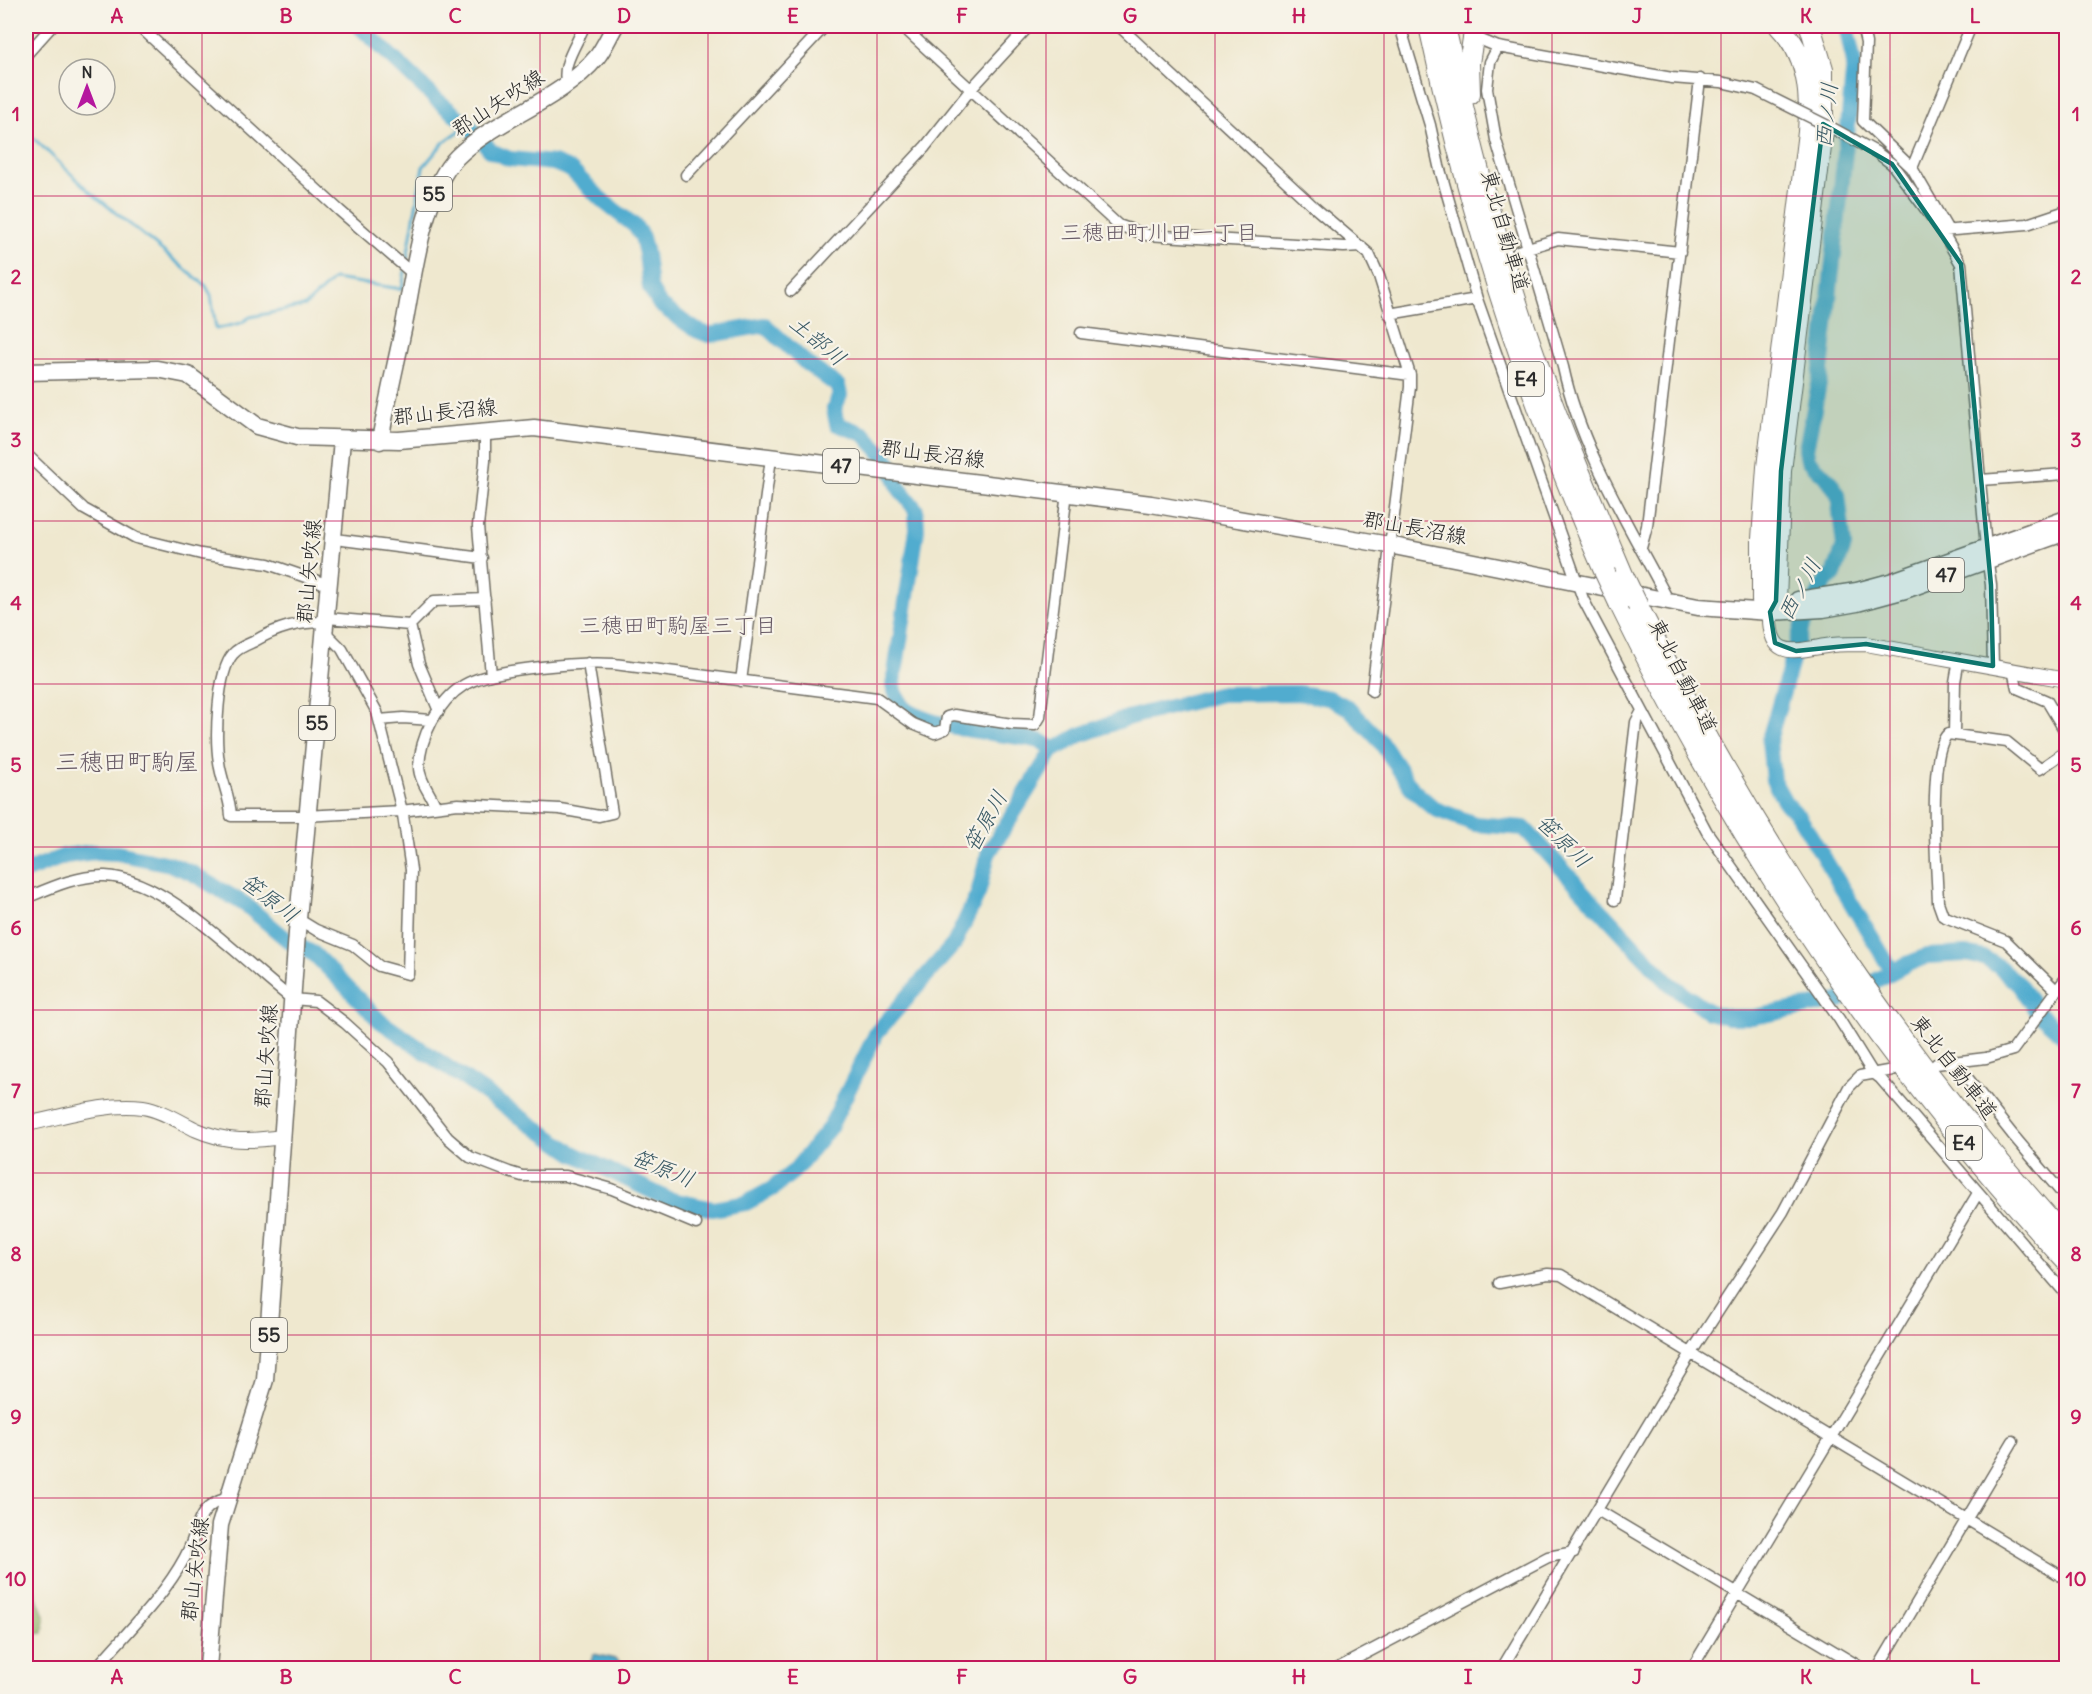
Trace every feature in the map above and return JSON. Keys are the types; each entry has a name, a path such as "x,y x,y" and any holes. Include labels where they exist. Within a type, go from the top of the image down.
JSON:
{"highway":[{"path":"1420,26 1447,127 1465,177"},
{"name":"東北自動車道","path":"1429,26 1465,177 1510,334 1565,480 1615,575 1702,764 1810,939 1867,1021 1983,1167 2067,1261"},
{"name":"東北自動車道","path":"1445,26 1476,157 1514,293 1548,394 1615,575"},
{"path":"1769,605 1762,539 1770,436 1809,132 1810,97 1805,68 1791,38 1779,26"},
{"path":"1769,605 1781,471 1823,131 1823,69 1809,30"},
{"path":"1477,32 1469,63 1471,104 1514,293"},
{"name":"東北自動車道","path":"1629,605 1773,853 1832,942 1889,1023 1960,1114 2067,1238"}],"main road":[{"name":"郡山矢吹線","path":"380,441 389,385 413,274 433,198 455,158 494,129 567,85 598,56 615,26"},
{"name":"郡山長沼線","path":"26,372 157,369 176,371 198,381 265,430 297,437 380,441 534,428 1067,492 1389,545 1698,607 1826,603 1890,582 2067,532"},
{"name":"郡山矢吹線","path":"208,1668 220,1525 265,1380 298,922 335,539 342,440"},
{"name":"郡山長沼線","path":"1987,554 2067,519"}],"street":[{"path":"26,54 52,26"},
{"path":"139,26 340,211 413,274"},
{"path":"567,85 565,72 568,61 584,26"},
{"path":"686,175 825,26"},
{"path":"902,26 972,88 1118,225 1147,235 1344,248 1361,246"},
{"path":"791,291 932,139 972,88 1029,26"},
{"path":"1119,26 1314,207 1361,246 1377,269 1389,314 1410,375 1372,691"},
{"path":"1400,26 1472,264 1477,299 1590,613 1707,831 1839,1019 1872,1072 1880,1078 2067,1294"},
{"path":"1862,26 1866,43 1863,122 1912,168 1961,264 1991,585 1993,666"},
{"path":"1912,168 1971,26"},
{"path":"1477,32 1498,47 1671,78 1700,79 1756,90 1876,152 1892,164 1945,231"},
{"path":"1498,47 1490,62 1488,100 1523,249 1563,367 1570,401 1582,432 1668,600"},
{"path":"1641,548 1647,526 1700,79"},
{"path":"1945,231 2027,224 2067,211"},
{"path":"1523,249 1558,239 1680,252"},
{"path":"1389,314 1477,299"},
{"path":"1081,333 1410,375"},
{"path":"485,431 485,461 478,526 491,675"},
{"path":"26,454 84,509 136,538 201,554 268,564 330,585"},
{"path":"741,681 771,458"},
{"path":"1980,480 2067,474"},
{"path":"435,805 419,769 431,720 461,687 491,675 588,663 614,664 877,698 913,724 935,733 954,715 1033,725 1038,722 1067,492"},
{"path":"335,539 482,558"},
{"path":"439,711 419,664 410,625 418,614 428,610 435,601 485,598"},
{"path":"1769,605 1769,627 1775,643 1782,650 1796,651 1866,644 2067,680"},
{"path":"410,625 288,624 234,652 223,676 218,723 219,763 230,796 231,816 401,811 435,805 560,809 599,816 612,813 588,663"},
{"path":"298,922 348,942 379,966 408,974 411,870 401,811 379,720 327,624"},
{"path":"1954,733 1955,682 1959,659"},
{"path":"2013,670 2017,688 2047,701 2057,712 2067,733"},
{"path":"1615,900 1636,722 1642,711"},
{"path":"379,720 403,718 431,720"},
{"path":"2056,992 2006,941 1948,919 1940,911 1934,811 1941,745 1946,735 1954,733 2007,742 2040,769 2067,751"},
{"path":"26,898 51,887 98,876 123,879 138,884 160,895 195,918 292,997 316,1001 345,1023 388,1062 448,1138 470,1157 488,1166 516,1174 566,1176 612,1190 696,1224"},
{"path":"1936,1064 2013,1050 2067,978"},
{"path":"1955,1062 2067,1198"},
{"path":"1502,1668 1599,1511 1690,1353 1778,1221 1849,1087 1860,1076 1893,1070"},
{"path":"26,1124 113,1107 142,1107 156,1110 199,1131 227,1141 282,1137"},
{"path":"1692,1668 1978,1193"},
{"path":"1499,1282 1548,1274 1561,1275 2067,1579"},
{"path":"1878,1668 2013,1441"},
{"path":"96,1668 160,1593 183,1561 200,1518 207,1507 228,1498"},
{"path":"1599,1511 1862,1668"},
{"path":"1338,1668 1548,1557 1574,1552"}],"highlighted area":[{"path":"1823,124 1892,164 1961,264 1991,585 1993,666 1866,644 1796,651 1775,643 1770,612 1776,601 1781,471"}],"green space":[{"path":"26,1569 45,1618 43,1633 32,1634 26,1631"}],"water":[{"path":"594,1654 615,1659 628,1668 593,1668 591,1661"}],"waterway":[{"name":"土部川","path":"359,26 436,99 468,125 491,151 510,159 554,163 571,170 604,202 635,226 642,237 650,288 660,305 696,330 709,335 765,325 807,364 838,386 840,395 834,409 837,424 864,434 889,462 899,488 916,510 917,530 893,686 900,702 907,710 935,722 1041,741 1052,751"},
{"name":"西ノ川","path":"1846,26 1854,63 1820,379 1806,449 1808,460 1829,480 1838,494 1844,546 1834,575 1826,581 1802,626 1769,740 1773,780 1785,802 1800,818 1892,971"},
{"path":"406,264 423,167 444,142 468,125"},
{"path":"26,131 89,191 206,286 211,295 216,329 241,323 250,317 305,306 334,279 402,289 405,271"},
{"name":"笹原川","path":"26,871 65,856 94,852 117,853 170,864 192,873 246,905 290,942 314,954 380,1021 573,1153 668,1199 713,1209 746,1203 772,1189 794,1171 830,1127 877,1032 954,944 978,894 988,854 1052,751 1080,735 1127,718 1221,694 1298,693 1329,698 1349,708 1380,741 1413,790 1435,809 1475,824 1524,828 1669,983 1709,1012 1728,1017 1753,1017 1838,1001 1905,965 1927,956 1966,954 1984,958 1998,966 2019,985 2037,1012 2066,1038"}],"district":[{"name":"三穂田町川田一丁目","path":"1159,232"},
{"name":"三穂田町駒屋三丁目","path":"678,625"},
{"name":"三穂田町駒屋","path":"127,762"}]}
